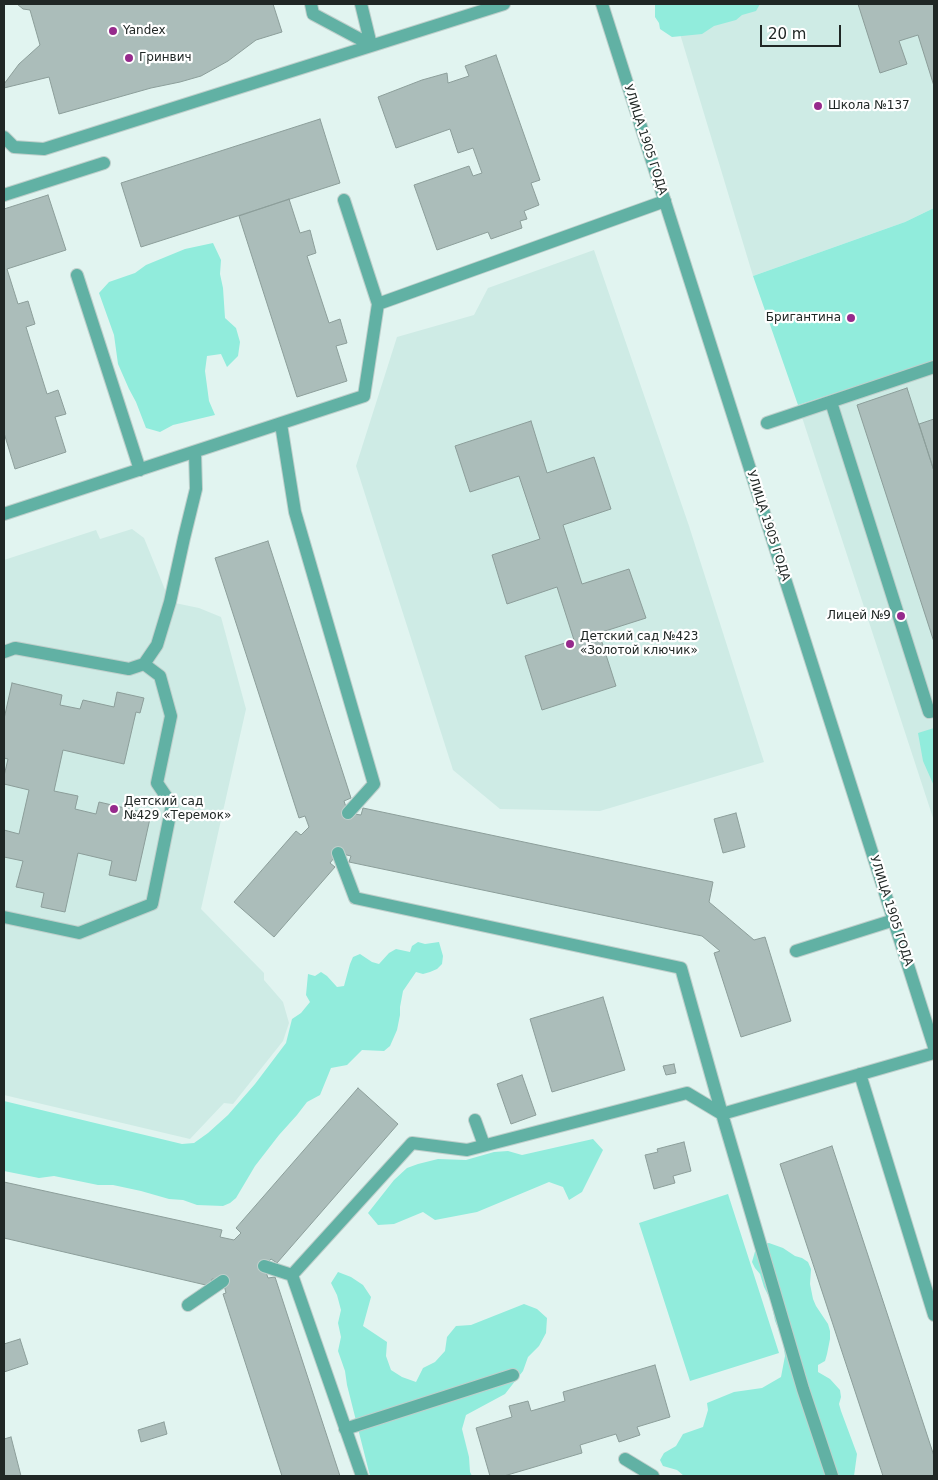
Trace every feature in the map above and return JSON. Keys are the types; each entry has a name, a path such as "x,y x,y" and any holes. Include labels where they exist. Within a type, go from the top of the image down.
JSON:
{"street":[{"path":"311,4 313,14 371,45"},
{"path":"361,4 371,45"},
{"path":"4,137 14,147 44,149 504,4"},
{"name":"УЛИЦА 1905 ГОДА","path":"602,4 894,920 930,1018 934,1047"},
{"path":"4,195 104,164"},
{"path":"4,514 364,396 378,304 344,200"},
{"path":"378,304 665,201"},
{"path":"77,275 140,470"},
{"path":"766,423 934,367"},
{"path":"831,402 929,712 934,711"},
{"path":"281,424 295,512 374,784 348,813"},
{"path":"4,652 15,648 129,669 144,664 157,644 170,602 196,489 195,452"},
{"path":"4,917 79,933 152,904 172,805 157,783 171,716 160,676 144,664"},
{"path":"338,853 355,898 681,968 803,1389 832,1476"},
{"path":"796,951 894,920"},
{"path":"292,1275 412,1143 467,1150 687,1093 722,1114 934,1054"},
{"path":"860,1074 934,1315"},
{"path":"476,1120 484,1145"},
{"path":"264,1266 292,1275"},
{"path":"292,1275 362,1476"},
{"path":"188,1305 223,1281"},
{"path":"344,1428 513,1375"},
{"path":"625,1459 654,1476"}],"shaded area":[{"name":"Школа №137","path":"671,4 934,4 934,208 905,222 753,276"},
{"name":"Детский сад №423 «Золотой ключик»","path":"594,250 689,526 764,762 600,811 500,809 453,770 356,466 397,337 474,315 488,288"},
{"name":"Лицей №9","path":"934,361 934,821 798,405"},
{"name":"Детский сад №429 «Теремок»","path":"132,529 144,538 170,602 199,608 221,617 246,709 201,909 264,973 264,980 283,1002 289,1023 283,1041 233,1104 224,1103 190,1139 4,1095 4,560 96,530 100,539"}],"green space":[{"path":"655,4 760,4 756,11 742,15 736,20 714,26 702,34 672,37 660,29 655,17"},
{"name":"Бригантина","path":"934,208 934,361 798,405 753,276 905,222"},
{"path":"213,243 221,260 220,274 225,318 236,328 240,342 238,356 227,367 221,354 207,356 205,371 209,401 215,415 173,425 160,432 146,428 118,364 114,335 99,293 109,282 135,273 146,265 185,249"},
{"path":"934,728 934,786 923,761 918,733"},
{"path":"418,942 425,944 439,942 443,956 442,964 430,972 423,974 416,972 403,991 397,1030 390,1046 384,1051 362,1050 347,1065 331,1068 320,1095 307,1102 279,1135 255,1166 236,1198 230,1203 223,1206 197,1205 183,1200 169,1199 113,1185 98,1185 54,1176 39,1178 4,1171 4,1101 182,1144 194,1143 228,1115 255,1084 286,1043 292,1019 301,1013 310,1002 306,995 308,974 315,976 321,972 337,987 344,986 353,957 360,954 379,964 389,953 396,949 410,952 412,946"},
{"path":"593,1139 603,1150 582,1192 569,1200 563,1187 549,1182 477,1212 435,1220 423,1212 394,1224 378,1225 368,1213 394,1180 407,1168 418,1164 438,1159 466,1160 494,1152 508,1151 522,1155"},
{"path":"728,1194 779,1353 690,1381 639,1223"},
{"path":"769,1243 802,1258 808,1262 811,1269 810,1284 813,1299 828,1324 830,1331 825,1361 818,1365 818,1372 830,1379 840,1390 839,1404 857,1454 854,1476 684,1476 677,1470 663,1466 660,1460 664,1453 676,1446 683,1434 703,1427 708,1410 707,1403 734,1392 762,1388 781,1377 785,1356 783,1342 775,1321 771,1301 760,1274 752,1262 756,1248 762,1244"},
{"path":"338,1272 351,1277 363,1285 371,1297 363,1326 387,1342 386,1356 391,1370 402,1377 416,1382 423,1368 435,1362 445,1351 447,1337 456,1326 471,1325 524,1304 537,1309 547,1318 546,1333 539,1346 528,1357 523,1371 505,1394 466,1415 462,1429 472,1476 370,1476 345,1371 338,1351 341,1337 338,1323 341,1310 331,1283"}],"building":[{"name":"Гринвич","path":"17,4 273,4 282,32 256,40 228,61 201,76 59,114 49,77 4,88 4,84 19,64 40,45 30,10 23,9"},
{"path":"858,4 934,4 934,86 918,35 899,41 907,64 880,73"},
{"path":"496,55 540,180 531,183 539,205 524,211 527,219 520,221 522,228 491,239 488,232 437,250 414,185 469,166 473,176 482,173 473,148 458,153 450,129 396,148 378,97 422,80 447,73 448,83 469,76 465,66"},
{"path":"320,119 340,183 141,247 121,183"},
{"path":"48,195 66,250 7,269 18,304 28,301 35,324 26,327 47,394 58,390 66,414 55,417 66,452 15,469 4,433 4,209"},
{"path":"289,199 300,233 310,230 316,253 307,256 329,323 340,319 347,343 336,346 347,381 297,397 239,216"},
{"path":"907,388 934,471 934,642 857,405"},
{"path":"934,419 934,471 919,424"},
{"path":"531,421 547,473 594,457 611,509 563,525 582,584 629,569 646,618 599,633 616,686 542,710 525,656 574,640 557,587 507,604 492,555 540,539 519,476 470,492 455,446"},
{"path":"268,541 351,798 344,801 348,813 361,815 363,808 713,882 709,902 754,940 765,937 791,1021 741,1037 714,953 720,951 702,936 349,862 351,856 338,853 330,863 335,867 274,937 234,902 296,831 301,835 309,827 305,816 299,818 215,558"},
{"path":"12,683 62,695 60,705 80,709 83,700 114,707 117,692 144,698 140,713 136,712 124,764 63,750 54,791 78,796 75,809 96,814 99,802 151,814 136,881 109,875 112,861 78,853 65,912 41,907 44,893 16,887 23,861 4,857 4,830 19,834 29,790 4,784 8,759 4,758 4,719"},
{"path":"736,813 745,847 723,853 714,819"},
{"path":"603,997 625,1070 552,1092 530,1019"},
{"path":"674,1064 676,1073 666,1075 663,1066"},
{"path":"522,1075 536,1115 511,1124 497,1084"},
{"path":"358,1088 398,1124 277,1263 271,1259 264,1266 268,1278 275,1277 340,1476 282,1476 223,1294 226,1293 223,1281 212,1279 210,1286 4,1238 4,1182 222,1230 220,1237 234,1240 241,1233 236,1228"},
{"path":"684,1142 691,1171 673,1176 675,1183 654,1189 645,1155 658,1152 657,1149"},
{"path":"832,1146 934,1456 934,1476 883,1476 780,1164"},
{"path":"20,1339 28,1364 4,1372 4,1344"},
{"path":"655,1365 670,1417 637,1427 640,1435 619,1442 616,1434 580,1445 582,1453 504,1476 490,1476 476,1428 512,1417 509,1406 528,1401 531,1411 565,1401 563,1392"},
{"path":"164,1422 167,1434 141,1442 138,1430"},
{"path":"11,1437 21,1476 4,1476 4,1439"}],"place":[{"name":"Yandex","path":"113,31"},
{"name":"Гринвич","path":"129,58"},
{"name":"Школа №137","path":"818,106"},
{"name":"Бригантина","path":"851,318"},
{"name":"Лицей №9","path":"901,616"},
{"name":"Детский сад №423 «Золотой ключик»","path":"570,644"},
{"name":"Детский сад №429 «Теремок»","path":"114,809"}]}
